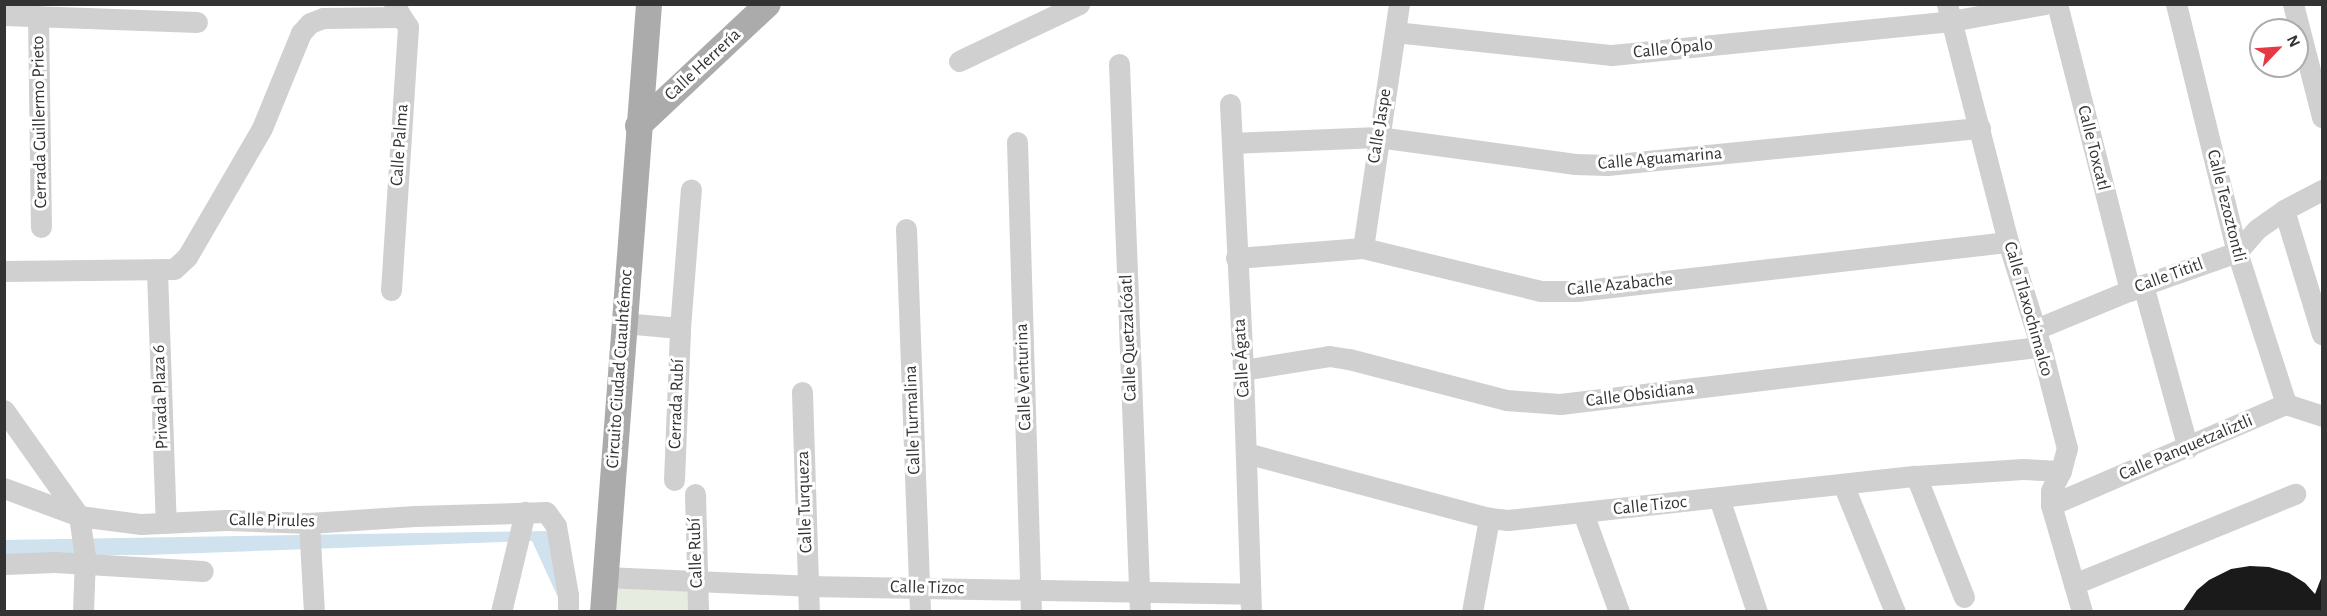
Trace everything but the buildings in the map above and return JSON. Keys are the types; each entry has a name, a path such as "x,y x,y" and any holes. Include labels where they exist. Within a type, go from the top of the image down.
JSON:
{"main road":[{"name":"Circuito Ciudad Cuauhtémoc","path":"603,612 623,323 649,4"},
{"name":"Calle Herrería","path":"638,126 768,4"}],"street":[{"path":"959,61 1079,4"},
{"name":"Calle Jaspe","path":"1363,248 1399,4"},
{"name":"Calle Ópalo","path":"1395,32 1612,55 1949,13 2045,4"},
{"name":"Calle Toxcatl","path":"2057,4 2136,288 2188,448"},
{"name":"Calle Tezoztontli","path":"2176,4 2237,252 2286,404"},
{"path":"2293,4 2322,117"},
{"path":"4,271 174,269 187,257 262,128 301,33 310,23 323,18 397,11"},
{"name":"Calle Palma","path":"391,290 408,27 397,11"},
{"path":"4,15 38,16 121,12 196,22"},
{"name":"Calle Tlaxochimalco","path":"1949,13 2008,242 2038,338 2067,448 2061,471 2051,491 2050,505"},
{"name":"Cerrada Guillermo Prieto","path":"38,16 41,227"},
{"name":"Calle Quetzalcóatl","path":"1119,64 1139,601"},
{"name":"Calle Ágata","path":"1230,104 1243,370 1250,603"},
{"name":"Calle Aguamarina","path":"1232,143 1378,137 1575,164 1607,165 1980,128"},
{"name":"Calle Venturina","path":"1017,142 1031,612"},
{"name":"Cerrada Rubí","path":"674,480 680,328 691,189"},
{"name":"Calle Tititl","path":"2038,338 2136,288 2237,252 2257,229 2284,210 2322,190"},
{"path":"2284,210 2322,334"},
{"name":"Calle Turmalina","path":"906,229 920,612"},
{"name":"Calle Azabache","path":"1236,258 1363,248 1541,291 1577,291 2008,242"},
{"name":"Privada Plaza 6","path":"157,271 166,523"},
{"path":"623,323 680,328"},
{"name":"Calle Obsidiana","path":"1243,370 1329,356 1349,358 1506,400 1560,404 2038,338"},
{"name":"Calle Turqueza","path":"802,392 809,612"},
{"path":"2286,404 2298,406 2322,416"},
{"name":"Calle Panquetzaliztli","path":"2050,505 2188,448 2286,404"},
{"path":"4,410 81,523 85,561 83,612"},
{"name":"Calle Tizoc","path":"1246,453 1488,518 1508,520 1917,476 2023,469 2061,471"},
{"path":"1917,476 1964,597"},
{"path":"1843,483 1895,612"},
{"name":"Calle Pirules","path":"4,488 81,523 141,524 226,520 309,528 521,528 546,512 556,526 568,595 568,612"},
{"name":"Calle Rubí","path":"695,494 698,612"},
{"path":"2074,584 2295,494"},
{"path":"1719,498 1757,612"},
{"path":"2050,505 2082,612"},
{"path":"1583,513 1619,612"},
{"path":"1477,607 1488,518"},
{"path":"309,528 314,612"},
{"path":"501,612 521,528"},
{"path":"4,564 85,561 203,571"},
{"name":"Calle Tizoc","path":"605,577 697,583 1030,589 1139,601 1250,603"}],"shaded area":[{"path":"609,581 699,583 698,612 608,612"}],"water":[{"path":"547,531 562,606 532,541 146,555 5,555 4,540"}]}
